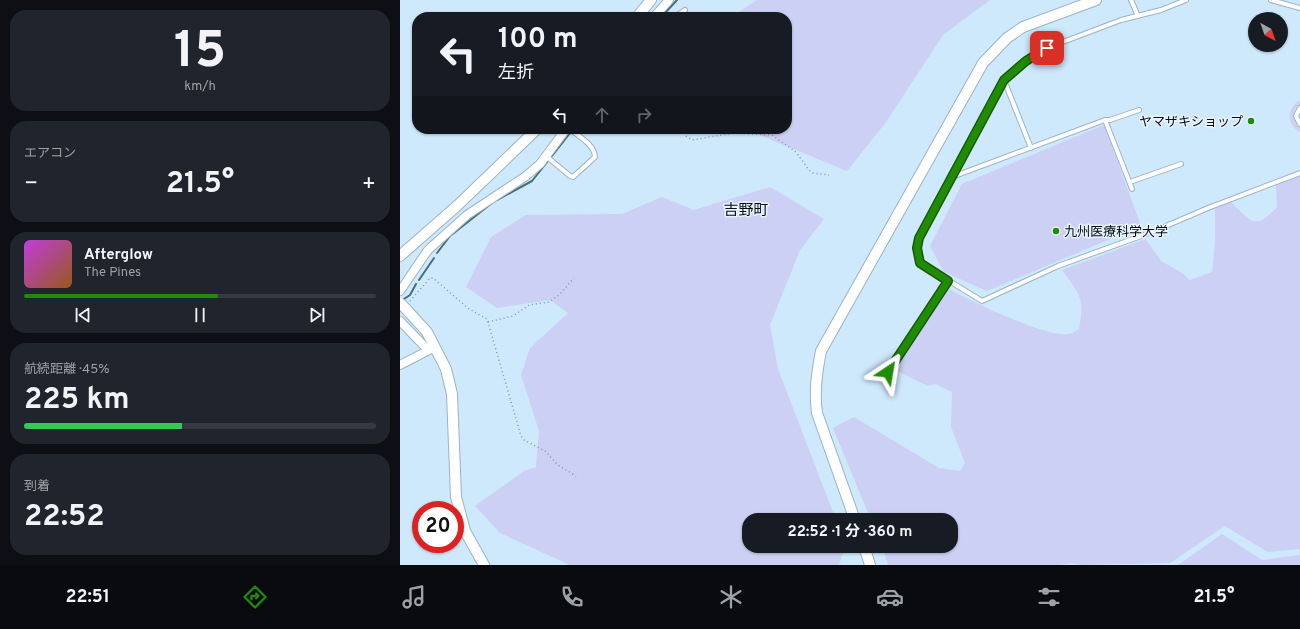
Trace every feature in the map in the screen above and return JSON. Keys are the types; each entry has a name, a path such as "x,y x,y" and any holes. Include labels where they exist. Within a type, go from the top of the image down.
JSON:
{"street":[{"path":"641,12 652,0"},
{"path":"661,12 669,0"},
{"path":"852,513 817,412 815,382 822,351 983,62 1008,38 1023,27 1096,0"},
{"path":"400,256 458,206 532,134"},
{"path":"400,292 428,250 467,215 526,176 540,164 562,134"},
{"path":"405,305 426,332 432,348 446,369 452,394 456,497 465,531 484,565"},
{"path":"400,321 432,348"},
{"path":"400,365 432,348"},
{"path":"866,553 870,565"}],"lane":[{"path":"1131,0 1138,16"},
{"path":"1186,0 1161,10 1121,20 1047,48 1026,61 1004,80 919,238 917,248 920,263 982,301 1058,266 1152,232 1208,208 1300,173"},
{"path":"1271,0 1300,8"},
{"path":"1004,80 1030,148"},
{"path":"1300,108 1296,116 1300,124"},
{"path":"952,177 1105,120 1139,110"},
{"path":"1105,120 1132,189"},
{"path":"546,156 573,177 595,157 595,154 588,144 576,134"},
{"path":"1130,182 1181,164"},
{"path":"888,372 948,281"}],"path":[{"path":"687,134 692,140 728,134"},
{"path":"753,134 772,135 796,152 809,170 813,173 828,175"},
{"path":"405,305 430,278 434,278 469,309 484,316 488,322 520,436 524,440 545,452 558,465 576,476"},
{"path":"488,322 513,316 529,305 549,302 559,295 574,278"}],"shaded area":[{"path":"757,0 990,0 943,35 886,122 847,171 757,134 792,134 792,12 739,12"},
{"path":"1300,100 1300,105 1295,110 1294,119 1300,128 1300,132 1292,125 1290,116 1293,107"},
{"path":"1104,125 1141,226 987,291 944,272 930,246 962,184"},
{"path":"1300,175 1300,549 1268,552 1225,526 1170,563 1080,565 1071,563 1060,565 888,565 884,553 958,553 958,513 868,513 833,428 854,417 939,468 960,471 965,463 951,427 952,392 935,384 928,386 893,369 949,289 991,310 1027,325 1058,334 1070,334 1079,329 1081,303 1077,291 1062,270 1146,239 1161,261 1182,273 1190,280 1212,272 1215,243 1215,209 1231,202 1249,219 1258,221 1270,214 1277,207 1276,185"},
{"path":"770,187 824,219 800,250 770,325 778,369 833,513 742,513 742,553 843,553 839,565 570,565 500,533 475,506 524,471 536,467 539,431 521,375 530,348 568,313 550,300 497,308 466,287 491,237 526,215 622,214 662,197 694,210"},
{"path":"1222,534 1262,560 1300,555 1300,565 1178,565"}],"waterway":[{"path":"666,12 677,0"},
{"path":"552,156 569,134"},
{"path":"497,200 532,181 548,161"},
{"path":"437,253 450,236 492,203"},
{"path":"419,280 434,258"},
{"path":"404,299 410,295 416,284"}],"place":[{"name":"ヤマザキショップ","path":"1251,121"},
{"name":"九州医療科学大学","path":"1056,231"}],"district":[{"name":"吉野町","path":"746,210"}],"route":[{"path":"888,372 948,281 920,263 917,256 919,238 1004,80 1034,55 1047,48"}]}
